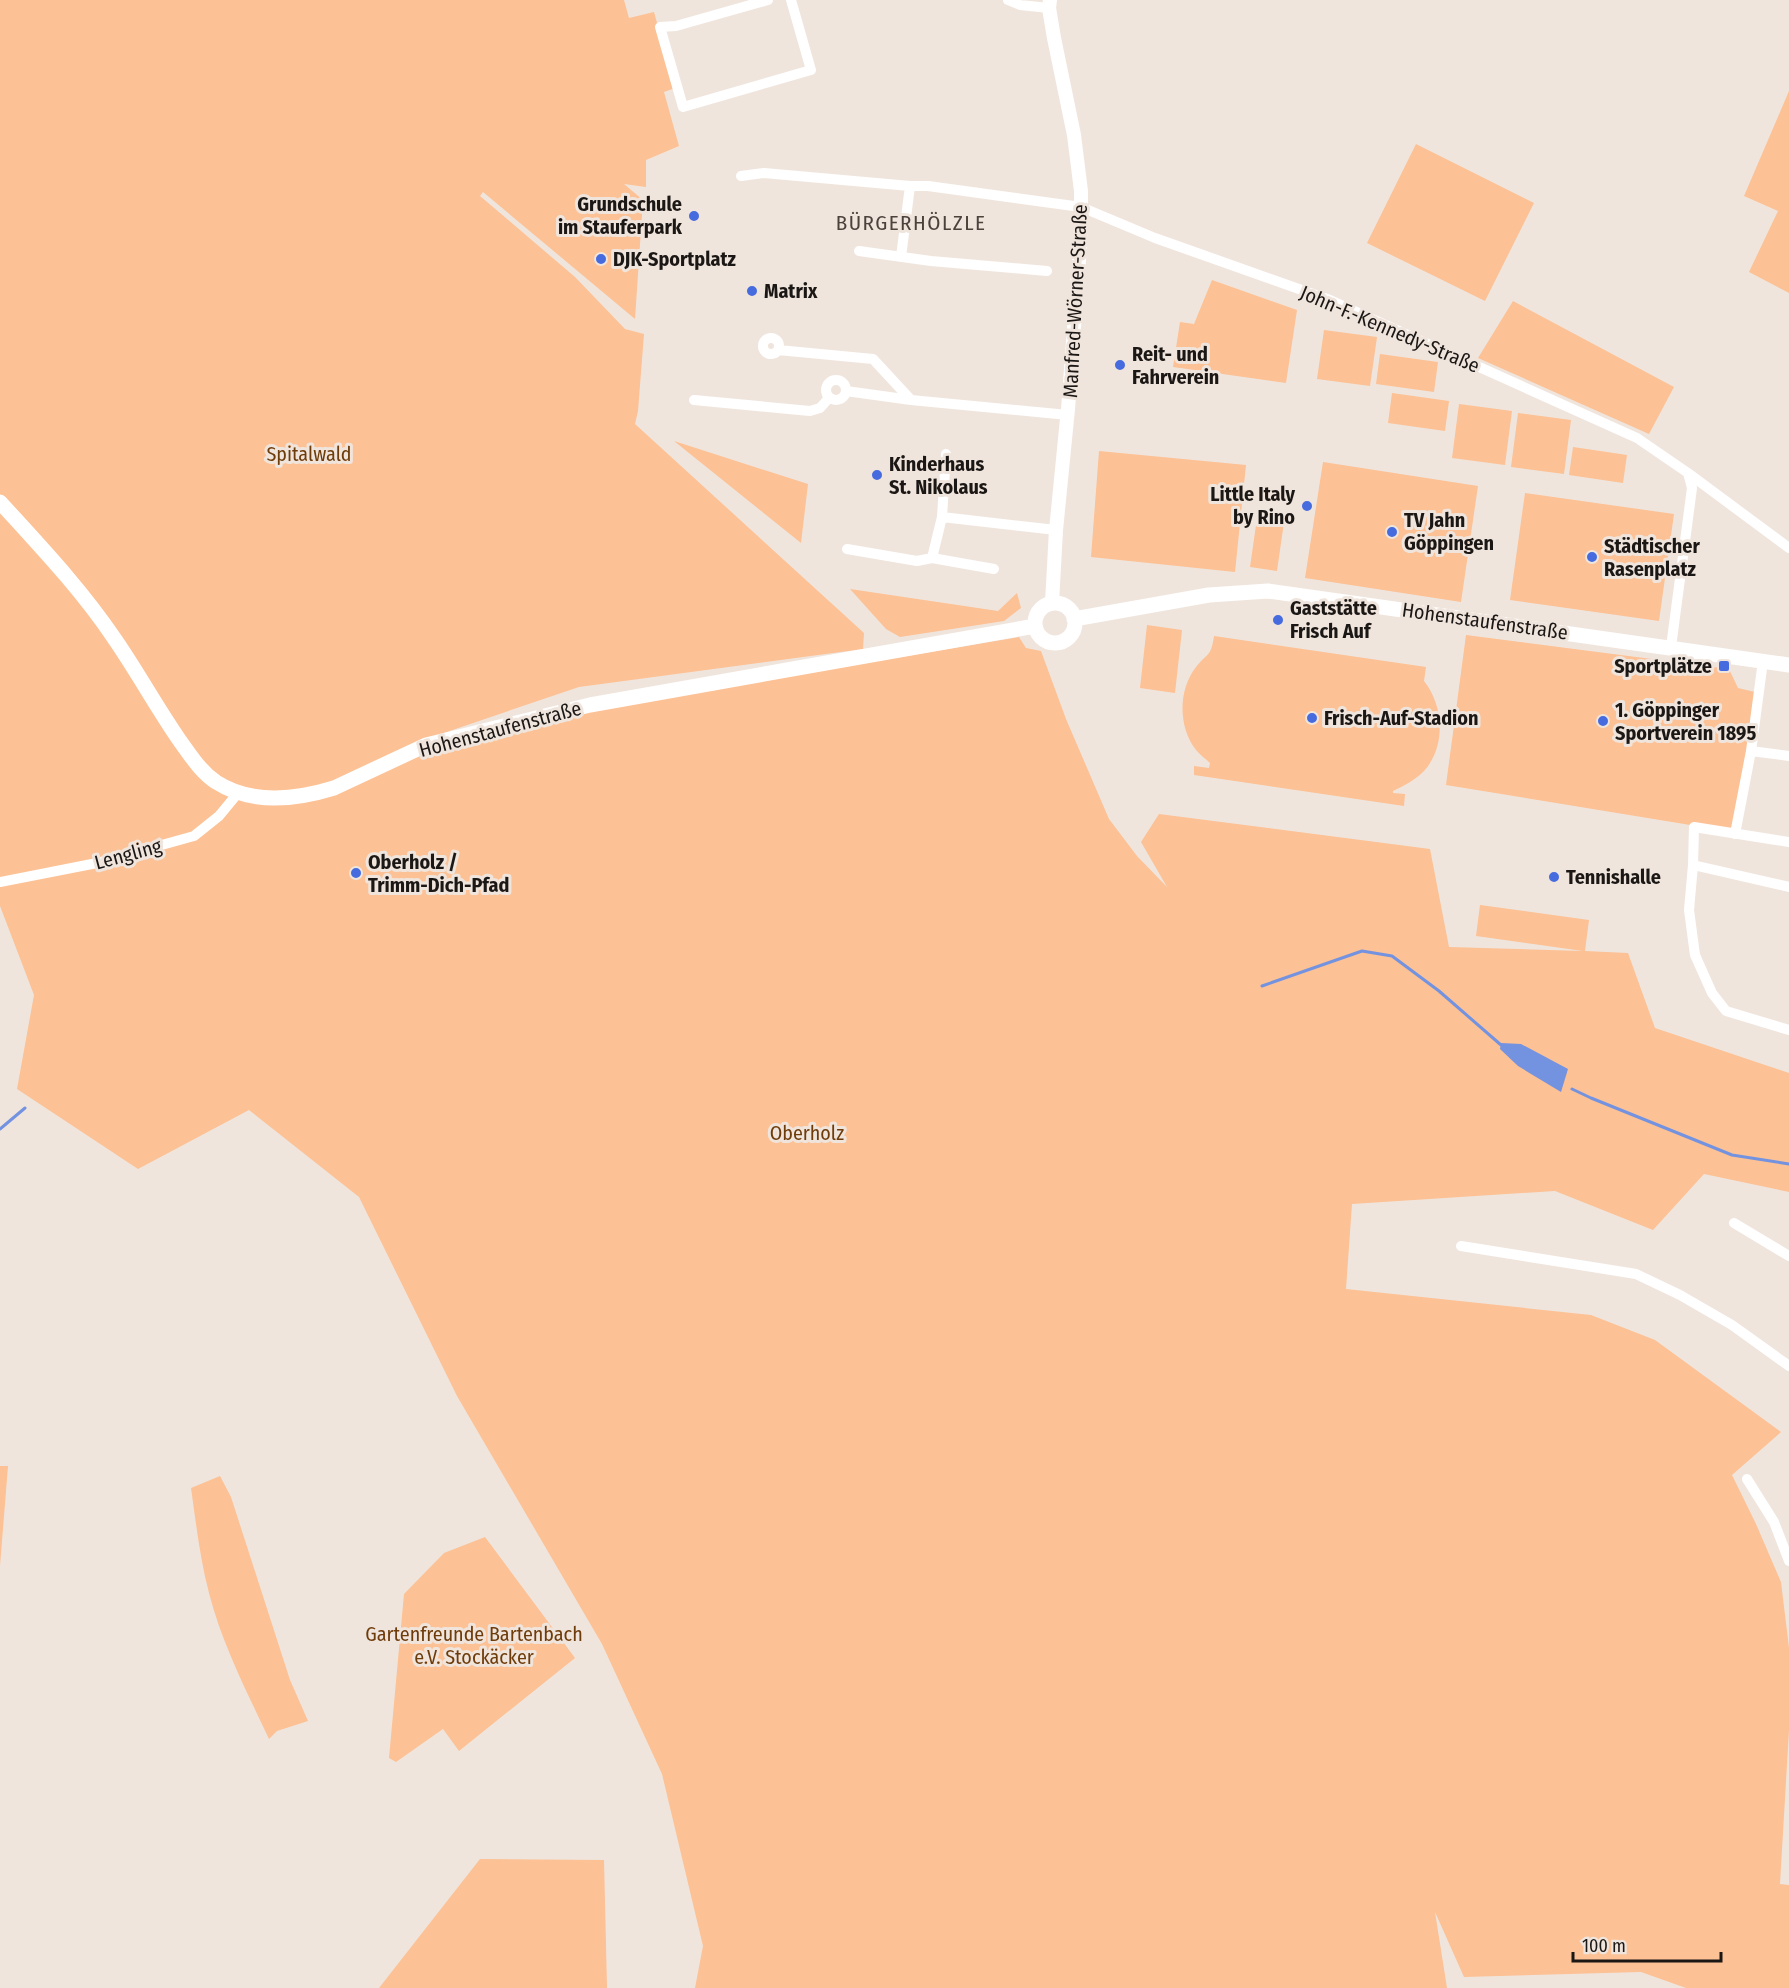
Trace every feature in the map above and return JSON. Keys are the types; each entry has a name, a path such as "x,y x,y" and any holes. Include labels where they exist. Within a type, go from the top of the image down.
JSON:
{"main road":[{"name":"Hohenstaufenstraße","path":"0,502 56,563 108,630 161,714 199,768 216,782 238,793 270,799 304,796 334,789 426,745 590,705 1035,626"},
{"name":"Hohenstaufenstraße","path":"1074,619 1209,595 1268,591 1789,665"},
{"path":"1052,603 1066,607 1074,619 1071,634 1059,642 1047,641 1035,626 1035,620 1041,609 1052,603"}],"street":[{"path":"768,0 685,24 660,27 683,107 811,70 791,0"},
{"path":"1008,0 1020,5 1049,4"},
{"name":"Manfred-Wörner-Straße","path":"1049,4 1074,135 1081,207 1068,415 1056,530 1052,603"},
{"name":"John-F.-Kennedy-Straße","path":"741,176 764,173 946,188 1081,207 1157,239 1338,303 1637,438 1789,548"},
{"path":"901,257 910,186"},
{"path":"859,251 1047,271"},
{"path":"778,350 873,359 911,400"},
{"path":"829,398 825,389 831,380 842,382 846,391"},
{"path":"846,391 911,400 1068,415"},
{"path":"829,398 838,400 846,391"},
{"path":"694,400 810,411 820,408 829,398"},
{"path":"932,558 942,517 946,454"},
{"path":"1671,647 1692,488 1688,473"},
{"path":"942,517 1056,530"},
{"path":"847,549 917,561 932,558 994,569"},
{"path":"1735,834 1751,751 1763,661"},
{"path":"1751,751 1789,756"},
{"name":"Lengling","path":"0,882 97,863 194,836 219,816 238,793"},
{"path":"1789,842 1694,827 1689,910 1695,955 1712,993 1726,1011 1789,1030"},
{"path":"1693,865 1789,887"},
{"path":"1734,1223 1789,1256"},
{"path":"1461,1246 1636,1274 1680,1295 1732,1325 1789,1366"},
{"path":"1747,1479 1774,1522 1789,1561"}],"green space":[{"path":"0,0 624,0 629,18 654,12 675,88 664,92 679,146 646,160 646,187 624,184 643,200 635,319 483,192 480,196 575,277 625,329 644,334 635,424 864,633 863,649 579,687 423,740 320,788 300,793 268,793 240,787 233,799 264,805 294,804 323,798 442,745 598,708 1019,637 1026,648 1041,651 1066,719 1109,819 1137,856 1167,887 1141,842 1159,814 1430,849 1449,947 1583,951 1476,936 1480,905 1589,920 1585,951 1628,953 1655,1028 1789,1073 1789,1192 1704,1174 1653,1230 1555,1191 1352,1204 1346,1289 1591,1315 1655,1340 1781,1432 1732,1475 1781,1582 1789,1648 1789,1730 1780,1884 1789,1885 1789,1988 1686,1988 1641,1972 1464,1977 1435,1912 1447,1988 695,1988 703,1946 662,1774 602,1644 457,1396 359,1197 249,1110 138,1169 17,1089 34,995 0,906"},
{"path":"1789,91 1789,293 1749,272 1778,211 1744,196"},
{"path":"1416,144 1534,203 1485,301 1367,243"},
{"path":"1212,280 1297,310 1286,383 1173,367 1180,322 1194,324"},
{"path":"1513,301 1674,387 1649,434 1478,358"},
{"path":"1324,330 1377,337 1370,386 1317,379"},
{"path":"1380,354 1438,362 1434,392 1376,384"},
{"path":"1392,393 1449,401 1445,431 1388,423"},
{"path":"1459,404 1512,411 1505,465 1452,458"},
{"path":"1518,413 1571,420 1564,474 1511,467"},
{"path":"674,441 808,484 801,543"},
{"path":"1573,447 1627,455 1623,483 1569,475"},
{"path":"1099,451 1246,465 1235,572 1091,557"},
{"name":"TV Jahn Göppingen","path":"1323,462 1478,486 1461,602 1305,578"},
{"name":"Städtischer Rasenplatz","path":"1525,493 1674,514 1659,621 1510,600"},
{"path":"1257,518 1284,522 1277,571 1250,567"},
{"path":"850,589 998,611 1017,593 1021,608 1004,621 900,637 886,629"},
{"path":"1147,625 1182,630 1175,693 1140,688"},
{"name":"1. Göppinger Sportverein 1895","path":"1466,635 1729,669 1738,688 1755,692 1748,750 1733,832 1446,785"},
{"name":"Frisch-Auf-Stadion","path":"1214,636 1426,667 1424,681 1436,702 1440,726 1439,739 1431,761 1424,771 1393,791 1393,793 1405,794 1404,806 1194,775 1194,766 1209,768 1210,763 1190,741 1183,720 1183,697 1190,676 1210,651"},
{"path":"0,1466 8,1466 0,1566"},
{"path":"220,1476 231,1497 290,1680 308,1721 277,1731 269,1739 214,1612 198,1541 191,1488"},
{"name":"Gartenfreunde Bartenbach e.V. Stockäcker","path":"485,1537 575,1658 459,1751 443,1729 396,1762 389,1758 404,1594 444,1553"},
{"path":"480,1859 604,1860 607,1988 379,1988"}],"water":[{"path":"1501,1043 1521,1044 1568,1069 1561,1092 1518,1066 1500,1049"}],"waterway":[{"path":"1262,986 1362,951 1392,956 1439,991 1501,1045"},
{"path":"1572,1089 1732,1155 1789,1164"},
{"path":"0,1129 25,1108"}],"place":[{"name":"Grundschule im Stauferpark","path":"694,216"},
{"name":"DJK-Sportplatz","path":"601,259"},
{"name":"Matrix","path":"752,291"},
{"name":"Reit- und Fahrverein","path":"1120,365"},
{"name":"Kinderhaus St. Nikolaus","path":"877,475"},
{"name":"Little Italy by Rino","path":"1307,506"},
{"name":"TV Jahn Göppingen","path":"1392,532"},
{"name":"Städtischer Rasenplatz","path":"1592,557"},
{"name":"Gaststätte Frisch Auf","path":"1278,620"},
{"name":"Sportplätze","path":"1724,666"},
{"name":"Frisch-Auf-Stadion","path":"1312,718"},
{"name":"1. Göppinger Sportverein 1895","path":"1603,721"},
{"name":"Oberholz / Trimm-Dich-Pfad","path":"356,873"},
{"name":"Tennishalle","path":"1554,877"}],"district":[{"name":"BÜRGERHÖLZLE","path":"911,223"}],"park label":[{"name":"Spitalwald","path":"309,454"},
{"name":"Oberholz","path":"807,1133"}]}
